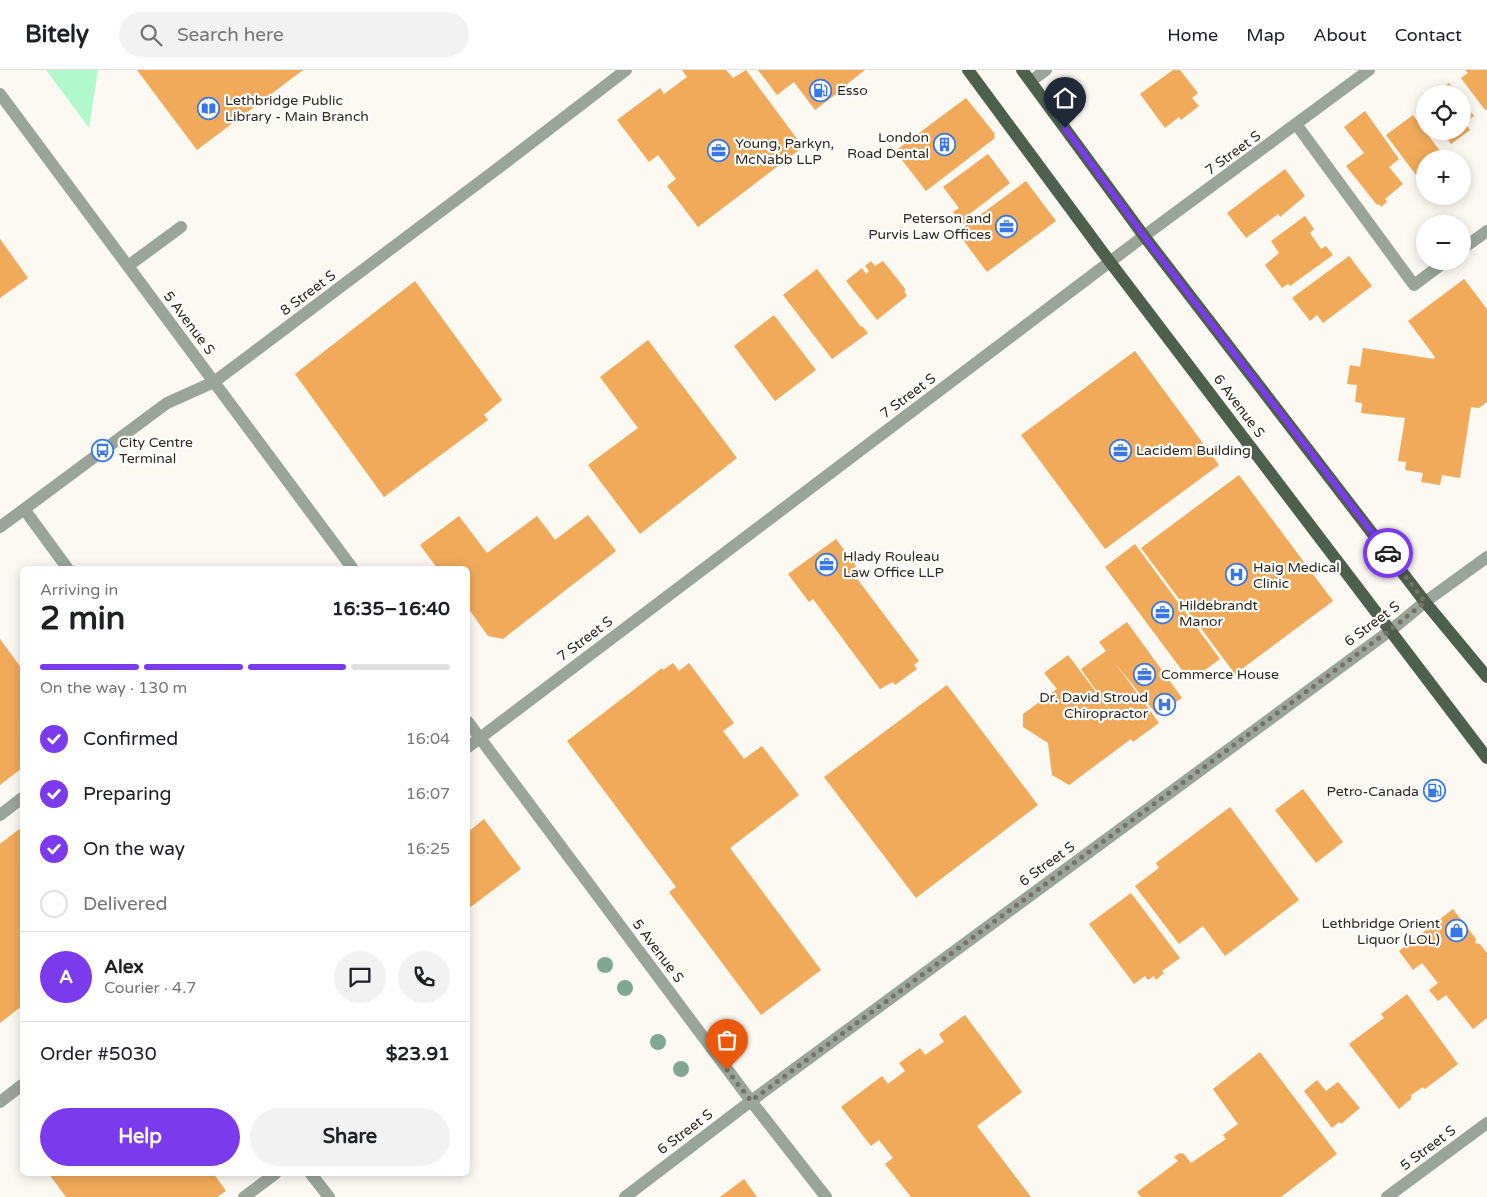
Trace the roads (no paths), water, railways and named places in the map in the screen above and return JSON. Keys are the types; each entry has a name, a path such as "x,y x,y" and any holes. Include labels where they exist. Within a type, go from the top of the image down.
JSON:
{"main road":[{"name":"6 Avenue S","path":"968,70 1110,262 1487,758"},
{"name":"6 Avenue S","path":"1022,70 1144,236 1425,602 1487,676"}],"street":[{"name":"8 Street S","path":"0,528 167,403 214,382 626,70"},
{"path":"1031,81 1046,70"},
{"name":"7 Street S","path":"470,746 1144,236 1369,70"},
{"name":"5 Avenue S","path":"0,94 351,566"},
{"path":"1296,124 1414,284 1433,270"},
{"path":"128,266 181,228"},
{"path":"1471,243 1487,231"},
{"path":"24,509 66,566"},
{"name":"6 Street S","path":"626,1197 751,1101 1487,557"},
{"name":"5 Avenue S","path":"470,725 751,1101 826,1197"},
{"path":"0,815 20,800"},
{"path":"0,1102 20,1087"},
{"name":"5 Street S","path":"1386,1197 1487,1123"},
{"path":"244,1197 272,1176"},
{"path":"313,1176 329,1197"}],"place":[{"name":"Esso","path":"821,90"},
{"name":"Lethbridge Public Library - Main Branch","path":"209,108"},
{"name":"London Road Dental","path":"945,145"},
{"name":"Young, Parkyn, McNabb LLP","path":"719,151"},
{"name":"Peterson and Purvis Law Offices","path":"1007,226"},
{"name":"City Centre Terminal","path":"103,450"},
{"name":"Lacidem Building","path":"1120,450"},
{"name":"Hlady Rouleau Law Office LLP","path":"827,564"},
{"name":"Haig Medical Clinic","path":"1237,575"},
{"name":"Hildebrandt Manor","path":"1163,613"},
{"name":"Commerce House","path":"1145,674"},
{"name":"Dr. David Stroud Chiropractor","path":"1164,705"},
{"name":"Petro-Canada","path":"1435,791"},
{"name":"Lethbridge Orient Liquor (LOL)","path":"1456,931"}]}
